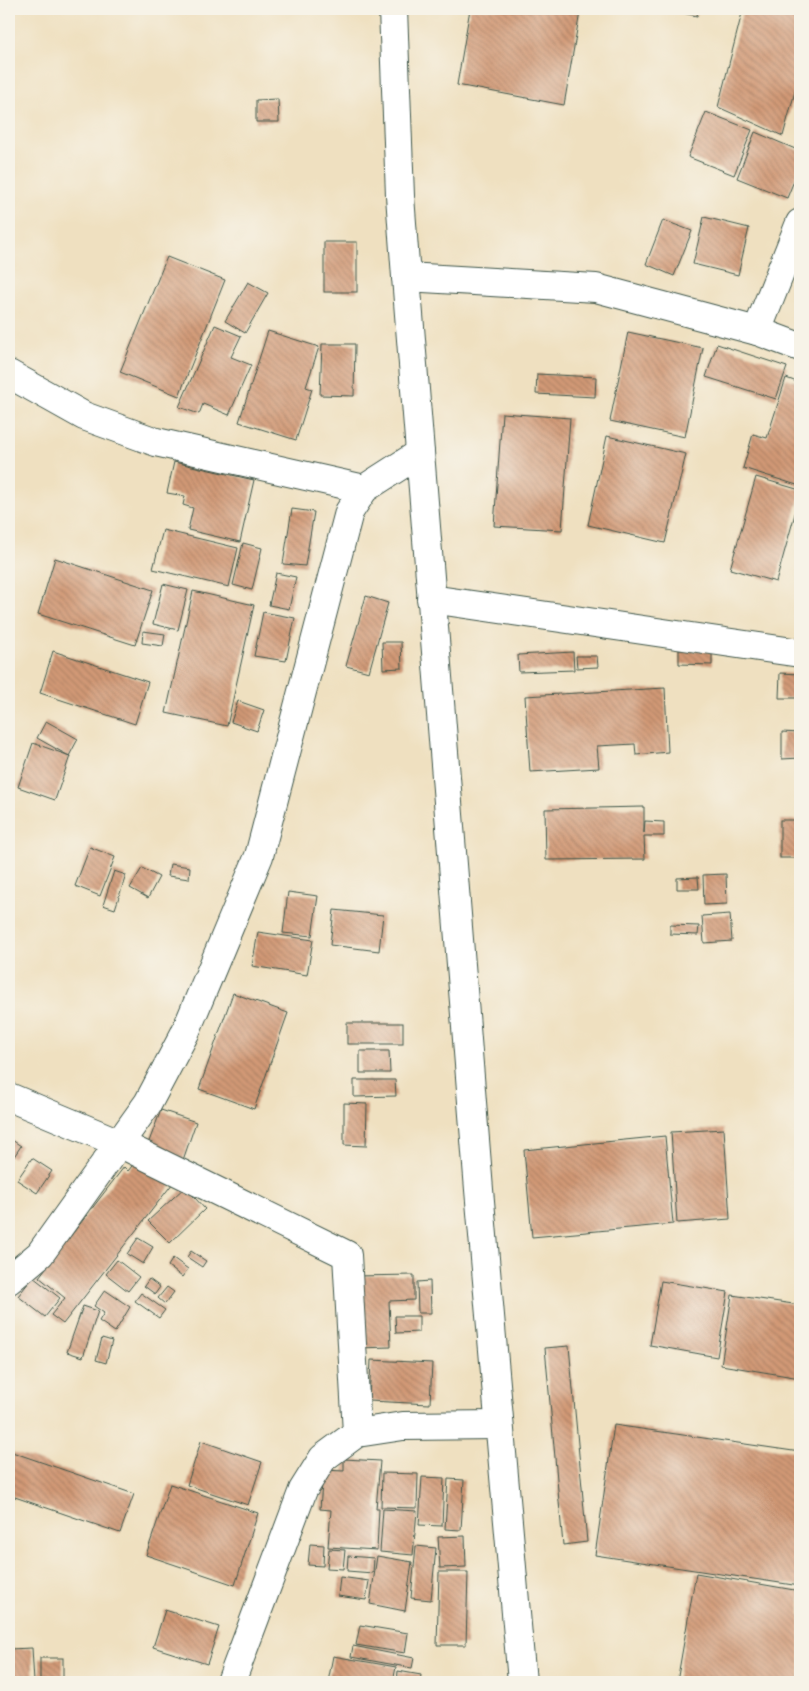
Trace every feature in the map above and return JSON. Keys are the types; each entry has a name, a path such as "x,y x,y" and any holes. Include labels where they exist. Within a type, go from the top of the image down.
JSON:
{"street":[{"path":"393,9 400,196 406,277 458,943 498,1425 522,1682"},
{"path":"757,331 800,223"},
{"path":"406,277 596,288 757,331 800,347"},
{"path":"9,374 84,416 156,442 364,489"},
{"path":"9,1280 40,1254 148,1103 185,1033 259,856 348,512 364,489 420,453"},
{"path":"431,599 800,653"},
{"path":"9,1097 119,1143 347,1254 356,1433"},
{"path":"231,1682 303,1490 323,1458 356,1433 404,1426 498,1425"}],"building":[{"path":"470,9 563,9 580,12 564,105 457,85"},
{"path":"664,9 698,9 697,16"},
{"path":"743,9 800,9 800,73 783,136 718,107"},
{"path":"278,99 279,122 256,122 256,100"},
{"path":"706,112 752,130 734,175 688,157"},
{"path":"755,132 800,151 800,166 787,198 737,178"},
{"path":"704,217 749,228 738,275 693,264"},
{"path":"663,220 692,231 674,276 646,264"},
{"path":"324,242 357,242 357,292 324,292"},
{"path":"167,257 225,280 179,396 120,372"},
{"path":"248,282 268,293 245,333 225,321"},
{"path":"215,325 241,336 231,357 251,365 229,415 203,404 199,414 179,407"},
{"path":"268,331 319,347 306,387 312,389 296,440 239,422"},
{"path":"628,332 703,348 685,437 610,421"},
{"path":"322,344 355,344 354,396 320,395"},
{"path":"717,344 787,367 776,399 706,377"},
{"path":"537,374 596,377 595,397 536,394"},
{"path":"786,378 800,383 800,486 743,468 753,434 767,438"},
{"path":"502,413 570,418 562,530 494,526"},
{"path":"607,436 686,454 665,543 588,525"},
{"path":"174,462 254,480 240,542 188,530 193,508 183,505 185,496 167,493"},
{"path":"756,477 800,490 800,496 776,582 730,569"},
{"path":"292,509 314,512 305,566 283,564"},
{"path":"163,530 238,548 229,587 153,569"},
{"path":"243,543 262,548 252,590 233,585"},
{"path":"55,558 153,590 135,645 38,614"},
{"path":"276,573 296,577 289,609 269,605"},
{"path":"163,584 188,590 178,630 153,624"},
{"path":"193,591 254,605 227,726 166,713"},
{"path":"366,596 388,603 369,672 346,666"},
{"path":"263,612 295,618 286,661 254,656"},
{"path":"143,631 165,634 163,646 142,643"},
{"path":"382,642 401,642 402,668 383,669"},
{"path":"679,650 712,651 712,665 679,664"},
{"path":"53,651 148,682 135,724 40,693"},
{"path":"573,652 574,670 519,672 518,655"},
{"path":"576,656 597,656 598,667 577,668"},
{"path":"780,673 800,674 800,698 779,698"},
{"path":"665,688 668,752 636,755 635,744 597,746 599,768 530,772 525,696"},
{"path":"238,701 264,710 257,731 231,722"},
{"path":"46,721 78,739 69,756 37,738"},
{"path":"782,732 800,733 800,758 782,759"},
{"path":"33,743 70,756 55,800 18,787"},
{"path":"644,807 644,833 645,821 664,822 664,836 644,836 645,859 546,860 545,809"},
{"path":"780,820 800,820 800,858 780,858"},
{"path":"90,847 115,857 100,896 75,886"},
{"path":"170,864 190,867 189,879 168,876"},
{"path":"142,868 159,877 148,898 130,888"},
{"path":"114,871 126,875 115,909 103,905"},
{"path":"726,874 727,904 704,905 703,875"},
{"path":"698,877 699,889 677,889 677,878"},
{"path":"288,892 318,896 312,936 283,933"},
{"path":"334,910 383,915 379,951 330,945"},
{"path":"730,914 732,941 704,943 702,916"},
{"path":"670,925 699,926 698,935 670,934"},
{"path":"258,932 313,940 307,975 252,966"},
{"path":"233,993 288,1013 254,1109 199,1089"},
{"path":"347,1023 403,1023 403,1044 347,1044"},
{"path":"360,1051 389,1051 390,1073 360,1073"},
{"path":"354,1080 395,1080 396,1096 354,1097"},
{"path":"344,1103 367,1104 366,1146 344,1145"},
{"path":"161,1110 196,1122 181,1166 145,1152"},
{"path":"724,1129 730,1219 677,1223 671,1132"},
{"path":"665,1136 673,1224 532,1237 524,1150"},
{"path":"9,1138 21,1146 13,1158 9,1155"},
{"path":"140,1156 173,1183 63,1324 51,1315 65,1298 39,1277 124,1167 128,1171"},
{"path":"32,1158 52,1171 37,1193 17,1180"},
{"path":"185,1187 205,1209 170,1243 148,1221"},
{"path":"138,1238 153,1247 143,1264 127,1254"},
{"path":"191,1251 206,1261 202,1267 187,1257"},
{"path":"173,1258 188,1269 182,1277 168,1266"},
{"path":"117,1260 139,1277 128,1291 106,1274"},
{"path":"414,1275 414,1300 389,1301 391,1347 357,1348 355,1276"},
{"path":"33,1277 60,1298 45,1317 18,1296"},
{"path":"149,1279 160,1287 155,1294 144,1286"},
{"path":"430,1281 431,1313 418,1313 417,1282"},
{"path":"661,1281 728,1292 717,1357 650,1345"},
{"path":"167,1287 174,1292 165,1304 158,1298"},
{"path":"105,1290 130,1307 115,1332 99,1321 104,1313 94,1306"},
{"path":"141,1293 165,1310 159,1318 135,1301"},
{"path":"732,1295 800,1305 800,1378 721,1365"},
{"path":"83,1306 98,1311 83,1357 67,1352"},
{"path":"395,1316 419,1316 419,1332 396,1333"},
{"path":"102,1338 112,1341 106,1363 96,1360"},
{"path":"569,1346 587,1542 563,1545 545,1348"},
{"path":"371,1360 432,1363 430,1404 369,1401"},
{"path":"614,1425 800,1452 800,1586 595,1555"},
{"path":"201,1441 262,1462 248,1505 187,1485"},
{"path":"9,1451 134,1494 120,1533 9,1495"},
{"path":"344,1459 380,1461 376,1509 379,1509 377,1550 328,1547 331,1510 320,1509 323,1470 344,1471"},
{"path":"382,1473 418,1474 417,1508 381,1507"},
{"path":"422,1477 444,1478 442,1526 419,1525"},
{"path":"448,1479 464,1480 461,1530 445,1529"},
{"path":"170,1484 258,1513 235,1585 146,1555"},
{"path":"383,1509 417,1511 413,1555 380,1552"},
{"path":"465,1536 466,1567 440,1568 438,1537"},
{"path":"310,1544 324,1545 323,1566 308,1565"},
{"path":"416,1546 436,1548 431,1600 411,1598"},
{"path":"329,1549 345,1550 343,1569 327,1568"},
{"path":"348,1556 374,1558 373,1573 347,1571"},
{"path":"377,1556 412,1562 405,1611 370,1604"},
{"path":"439,1572 468,1572 466,1645 437,1645"},
{"path":"696,1573 800,1591 800,1682 677,1682"},
{"path":"340,1577 369,1581 366,1600 338,1596"},
{"path":"165,1610 219,1627 207,1664 153,1647"},
{"path":"360,1625 408,1633 405,1653 356,1645"},
{"path":"353,1646 414,1658 412,1668 351,1657"},
{"path":"32,1648 34,1682 9,1682 9,1649"},
{"path":"333,1656 396,1667 393,1682 328,1682"},
{"path":"40,1658 63,1658 63,1682 40,1682"},
{"path":"398,1671 421,1675 420,1682 397,1682"}]}
